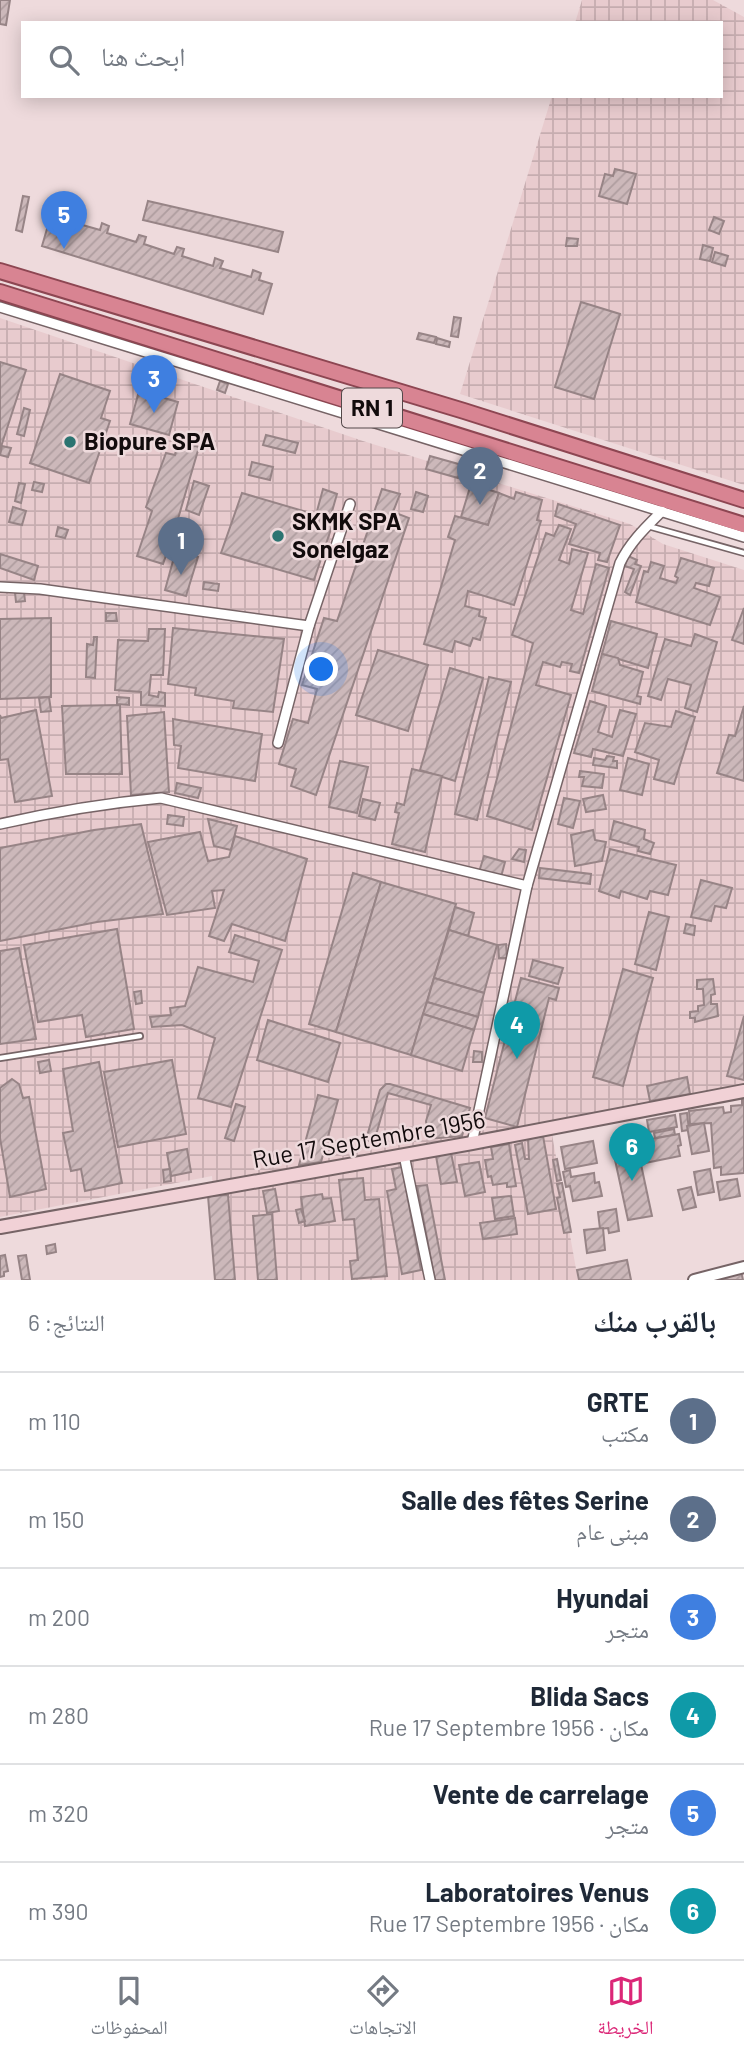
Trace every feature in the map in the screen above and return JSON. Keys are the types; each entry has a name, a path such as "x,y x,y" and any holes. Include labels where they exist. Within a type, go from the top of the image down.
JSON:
{"highway":[{"name":"RN 1","path":"0,271 464,411 744,500"},
{"name":"RN 1","path":"0,292 744,525"}],"main road":[{"name":"Rue 17 Septembre 1956","path":"0,1227 472,1143 744,1091"}],"street":[{"path":"0,307 744,537"},
{"path":"278,743 309,626 350,504"},
{"path":"472,1143 527,886 620,563 627,549 662,511"},
{"path":"0,587 40,589 309,626"},
{"path":"0,824 60,811 161,798 527,886"},
{"path":"404,1155 430,1280"},
{"path":"694,1280 744,1267"}],"lane":[{"path":"647,526 744,553"},
{"path":"0,1058 140,1036"}],"shaded area":[{"path":"582,0 713,0 744,17 744,485 460,394 551,98 723,98 723,21 576,21"},
{"path":"0,318 363,441 630,524 663,544 744,570 744,1085 550,1123 578,1280 218,1280 212,1176 0,1217"}],"building":[{"path":"0,0 10,0 6,25 0,24"},
{"path":"615,169 636,174 627,204 599,196 605,174 613,176"},
{"path":"23,196 29,197 22,232 16,230"},
{"path":"148,201 283,232 278,252 143,220"},
{"path":"67,213 74,215 72,222 100,230 102,223 109,226 107,233 136,242 139,235 146,237 144,244 174,254 177,247 184,249 182,256 213,266 215,258 223,261 220,268 251,277 253,270 261,273 259,280 272,284 263,314 42,246 51,215 65,220"},
{"path":"714,217 724,221 719,234 709,230"},
{"path":"567,238 578,239 577,246 566,246"},
{"path":"703,245 713,248 710,261 700,259"},
{"path":"715,252 728,256 725,266 712,262"},
{"path":"581,302 620,314 594,399 555,387"},
{"path":"454,317 461,318 458,337 451,336"},
{"path":"419,333 436,337 434,343 417,339"},
{"path":"437,338 450,342 449,347 436,344"},
{"path":"0,362 26,370 0,450"},
{"name":"Biopure SPA","path":"60,374 110,391 101,418 110,421 89,483 30,463"},
{"path":"220,381 228,384 225,393 217,390"},
{"path":"139,391 178,402 169,435 130,424"},
{"path":"24,408 30,410 24,436 17,434"},
{"path":"266,435 298,443 295,453 263,445"},
{"path":"179,442 199,447 175,529 189,532 186,542 172,538 163,564 137,556 152,511 146,507 166,453 175,455"},
{"path":"2,446 11,448 8,457 0,455"},
{"path":"430,456 462,465 458,478 426,469"},
{"path":"252,462 273,467 270,480 249,475"},
{"path":"194,481 209,486 199,515 186,510"},
{"path":"34,482 44,484 42,492 32,490"},
{"path":"19,483 25,484 21,503 15,501"},
{"path":"471,484 499,493 488,525 461,517"},
{"path":"323,489 337,494 331,515 317,511"},
{"path":"382,489 400,494 393,512 409,518 316,795 291,786 296,769 279,764 293,719 308,723 317,689 302,685 324,618 337,621"},
{"path":"416,492 428,496 423,512 411,509"},
{"path":"516,492 542,500 537,520 541,521 514,605 468,591 465,606 480,610 479,616 486,618 480,640 473,638 470,646 455,641 452,652 424,644 455,540 448,537 455,516 488,525 499,493 514,499"},
{"name":"SKMK SPA Sonelgaz","path":"242,493 334,520 314,580 221,553"},
{"path":"558,504 620,525 607,562 598,560 600,553 569,544 576,524 555,516"},
{"path":"13,507 26,511 22,525 9,522"},
{"path":"559,525 571,529 559,560 569,564 572,549 588,553 571,610 583,614 596,564 609,568 579,673 570,671 572,664 562,662 560,667 543,662 536,685 571,695 532,830 487,816 533,643 512,635 546,533 554,536"},
{"path":"58,527 68,530 65,538 56,536"},
{"path":"176,550 198,557 186,596 165,590"},
{"path":"0,554 38,566 34,580 0,568"},
{"path":"628,556 637,560 635,564 641,566 630,595 625,592 634,569 625,566"},
{"path":"681,558 714,568 709,586 696,583 694,588 720,597 710,625 636,602 644,571 648,572 651,562 664,566 660,578 676,583 678,578 675,576"},
{"path":"204,582 219,584 218,591 203,589"},
{"path":"24,592 25,601 16,602 15,593"},
{"path":"744,608 744,644 732,640"},
{"path":"106,613 116,613 117,621 106,621"},
{"path":"51,618 51,697 0,699 0,619"},
{"path":"611,621 657,634 648,668 602,654"},
{"path":"173,628 284,639 273,712 233,708 234,701 195,695 196,688 168,684"},
{"path":"149,629 165,629 163,675 151,675 149,695 158,697 159,692 165,693 165,706 141,705 141,692 115,690 118,640 148,641"},
{"path":"695,634 717,642 697,712 685,708 691,685 668,679 661,700 648,696 665,639 691,646"},
{"path":"94,637 97,637 95,678 86,677 87,644 93,645"},
{"path":"378,650 428,665 408,731 356,715"},
{"path":"602,654 618,658 620,665 643,672 637,696 641,697 640,704 592,691"},
{"path":"450,668 483,678 455,781 420,770"},
{"path":"489,677 511,682 477,820 455,814"},
{"path":"49,697 51,711 41,712 39,698"},
{"path":"117,697 129,698 129,705 117,704"},
{"path":"590,701 606,706 598,732 612,737 620,710 636,714 623,756 593,749 591,757 574,753"},
{"path":"120,705 122,774 66,774 62,706"},
{"path":"744,706 744,781 717,773 729,735 735,736"},
{"path":"36,710 52,796 15,802 8,759 0,760 0,715 1,718"},
{"path":"676,711 695,717 674,784 654,779 659,760 635,752 645,723 671,727"},
{"path":"164,712 169,792 131,795 127,716"},
{"path":"173,719 262,734 255,781 178,768 181,746 174,745"},
{"path":"607,756 614,757 617,768 593,765 594,758 605,760"},
{"path":"628,758 649,764 642,795 620,790"},
{"path":"340,761 368,767 357,813 329,807"},
{"path":"412,769 442,776 425,852 392,844 399,813 395,812 397,803 404,805"},
{"path":"580,771 604,774 602,788 582,786 584,777 579,777"},
{"path":"177,783 201,788 198,798 175,793"},
{"path":"603,795 606,809 586,812 583,799"},
{"path":"564,798 580,801 573,828 558,824"},
{"path":"363,799 380,803 375,820 359,816"},
{"path":"168,815 184,817 183,826 167,824"},
{"path":"208,819 237,826 231,850 214,846"},
{"path":"614,821 645,830 644,839 654,843 650,854 638,851 639,847 610,839"},
{"path":"141,824 163,914 97,922 0,941 0,848"},
{"path":"593,830 595,840 606,842 602,861 575,866 571,835"},
{"path":"200,832 208,861 229,857 235,836 307,859 285,941 232,924 224,941 209,936 224,890 212,891 215,908 167,915 148,842"},
{"path":"519,849 526,850 524,862 512,859"},
{"path":"610,849 676,865 668,895 650,891 647,899 621,891 619,898 599,891"},
{"path":"484,856 505,862 501,877 479,872"},
{"path":"540,868 591,874 590,884 539,878"},
{"path":"353,873 381,882 336,1032 309,1024"},
{"path":"701,880 732,888 726,908 715,906 711,921 691,917"},
{"path":"381,882 456,904 411,1055 336,1032"},
{"path":"455,907 474,913 468,936 449,930"},
{"path":"649,912 669,917 656,970 635,964"},
{"path":"686,924 695,926 694,935 684,933"},
{"path":"117,929 134,1029 86,1037 82,1015 38,1022 24,945"},
{"path":"449,930 497,945 484,993 434,978"},
{"path":"235,935 282,950 231,1107 198,1098 215,1038 182,1025 152,1027 150,1017 171,1015 170,1008 185,1006 198,967 253,982 259,961 229,952"},
{"path":"506,944 507,958 499,958 498,945"},
{"path":"19,948 36,1039 0,1044 0,951"},
{"path":"533,960 563,968 558,984 529,976"},
{"path":"623,969 653,978 623,1086 593,1077"},
{"path":"434,978 484,993 478,1017 427,1002"},
{"path":"521,978 559,988 556,1000 549,998 517,1127 485,1118"},
{"path":"713,979 715,994 711,995 711,1004 717,1004 718,1016 695,1022 695,1018 690,1018 690,1012 698,1011 698,1006 704,1005 703,989 697,989 697,980"},
{"path":"141,991 142,1003 136,1004 134,992"},
{"path":"427,1002 478,1017 474,1030 423,1014"},
{"path":"423,1014 474,1030 462,1071 411,1055"},
{"path":"744,1016 744,1080 727,1076"},
{"path":"268,1020 340,1043 328,1082 257,1060"},
{"path":"474,1051 482,1052 482,1062 473,1062"},
{"path":"49,1060 51,1071 40,1073 38,1062"},
{"path":"172,1060 186,1134 118,1147 104,1072"},
{"path":"99,1062 122,1183 85,1191 81,1169 71,1171 63,1133 73,1131 63,1069"},
{"path":"687,1077 690,1094 650,1101 647,1086"},
{"path":"12,1079 19,1084 23,1098 29,1097 46,1189 10,1197 0,1138 0,1088"},
{"path":"386,1084 470,1108 462,1136 428,1139 426,1121 431,1105 388,1093 374,1142 366,1140 380,1090"},
{"path":"318,1095 338,1100 321,1162 299,1165"},
{"path":"742,1099 744,1173 721,1175 721,1167 714,1168 711,1123 690,1124 689,1111 723,1107 724,1113 731,1112 731,1106 742,1105"},
{"path":"236,1104 245,1107 234,1141 225,1138"},
{"path":"687,1113 689,1130 682,1131 680,1114"},
{"path":"675,1115 677,1127 649,1132 647,1120"},
{"path":"704,1123 709,1151 692,1154 687,1126"},
{"path":"674,1129 675,1135 655,1138 654,1133"},
{"path":"679,1134 680,1156 645,1163 641,1141"},
{"path":"543,1136 556,1209 528,1214 515,1145 522,1143 525,1159 529,1159 528,1139"},
{"path":"593,1141 597,1163 565,1169 561,1147"},
{"path":"636,1141 652,1216 628,1220 612,1146"},
{"path":"509,1144 516,1186 507,1187 507,1183 493,1185 491,1176 488,1177 485,1160 493,1159 491,1147"},
{"path":"187,1149 191,1172 171,1176 167,1153"},
{"path":"451,1153 457,1182 441,1184 436,1156"},
{"path":"557,1159 561,1180 557,1181 553,1160"},
{"path":"479,1162 485,1192 465,1196 459,1165"},
{"path":"402,1167 421,1270 402,1274 387,1191 396,1189 392,1169"},
{"path":"170,1169 171,1181 164,1182 163,1170"},
{"path":"710,1169 714,1192 698,1195 694,1172"},
{"path":"570,1170 571,1177 594,1173 595,1183 599,1182 602,1196 573,1201 563,1172"},
{"path":"363,1178 365,1200 379,1199 387,1276 352,1279 350,1261 358,1260 354,1219 343,1220 339,1180"},
{"path":"737,1179 740,1196 720,1200 717,1182"},
{"path":"562,1183 571,1232 564,1233 557,1198 560,1197 557,1184"},
{"path":"427,1185 445,1280 435,1280 417,1186"},
{"path":"691,1187 696,1207 683,1210 678,1190"},
{"path":"275,1189 279,1211 267,1213 263,1191"},
{"path":"322,1194 323,1199 331,1198 335,1221 305,1226 301,1197"},
{"path":"228,1195 235,1280 215,1280 208,1196"},
{"path":"511,1196 514,1216 495,1219 492,1198"},
{"path":"301,1209 305,1221 299,1223 296,1210"},
{"path":"616,1209 619,1231 609,1233 608,1228 600,1229 598,1212"},
{"path":"272,1214 277,1280 258,1280 253,1216"},
{"path":"515,1218 517,1234 483,1239 480,1223"},
{"path":"603,1228 605,1250 587,1253 584,1230"},
{"path":"55,1244 56,1252 47,1254 46,1246"},
{"path":"5,1255 8,1271 0,1277 0,1256"},
{"path":"26,1255 30,1280 22,1280 18,1256"},
{"path":"627,1260 631,1280 579,1280 577,1270"},
{"path":"741,1271 743,1280 705,1280"}],"place":[{"name":"Vente de carrelage","path":"64,249"},
{"name":"Hyundai","path":"154,413"},
{"name":"Biopure SPA","path":"70,442"},
{"name":"Salle des fêtes Serine","path":"480,505"},
{"name":"SKMK SPA Sonelgaz","path":"278,536"},
{"name":"GRTE","path":"181,575"},
{"name":"Blida Sacs","path":"517,1059"},
{"name":"Laboratoires Venus","path":"632,1181"}]}
